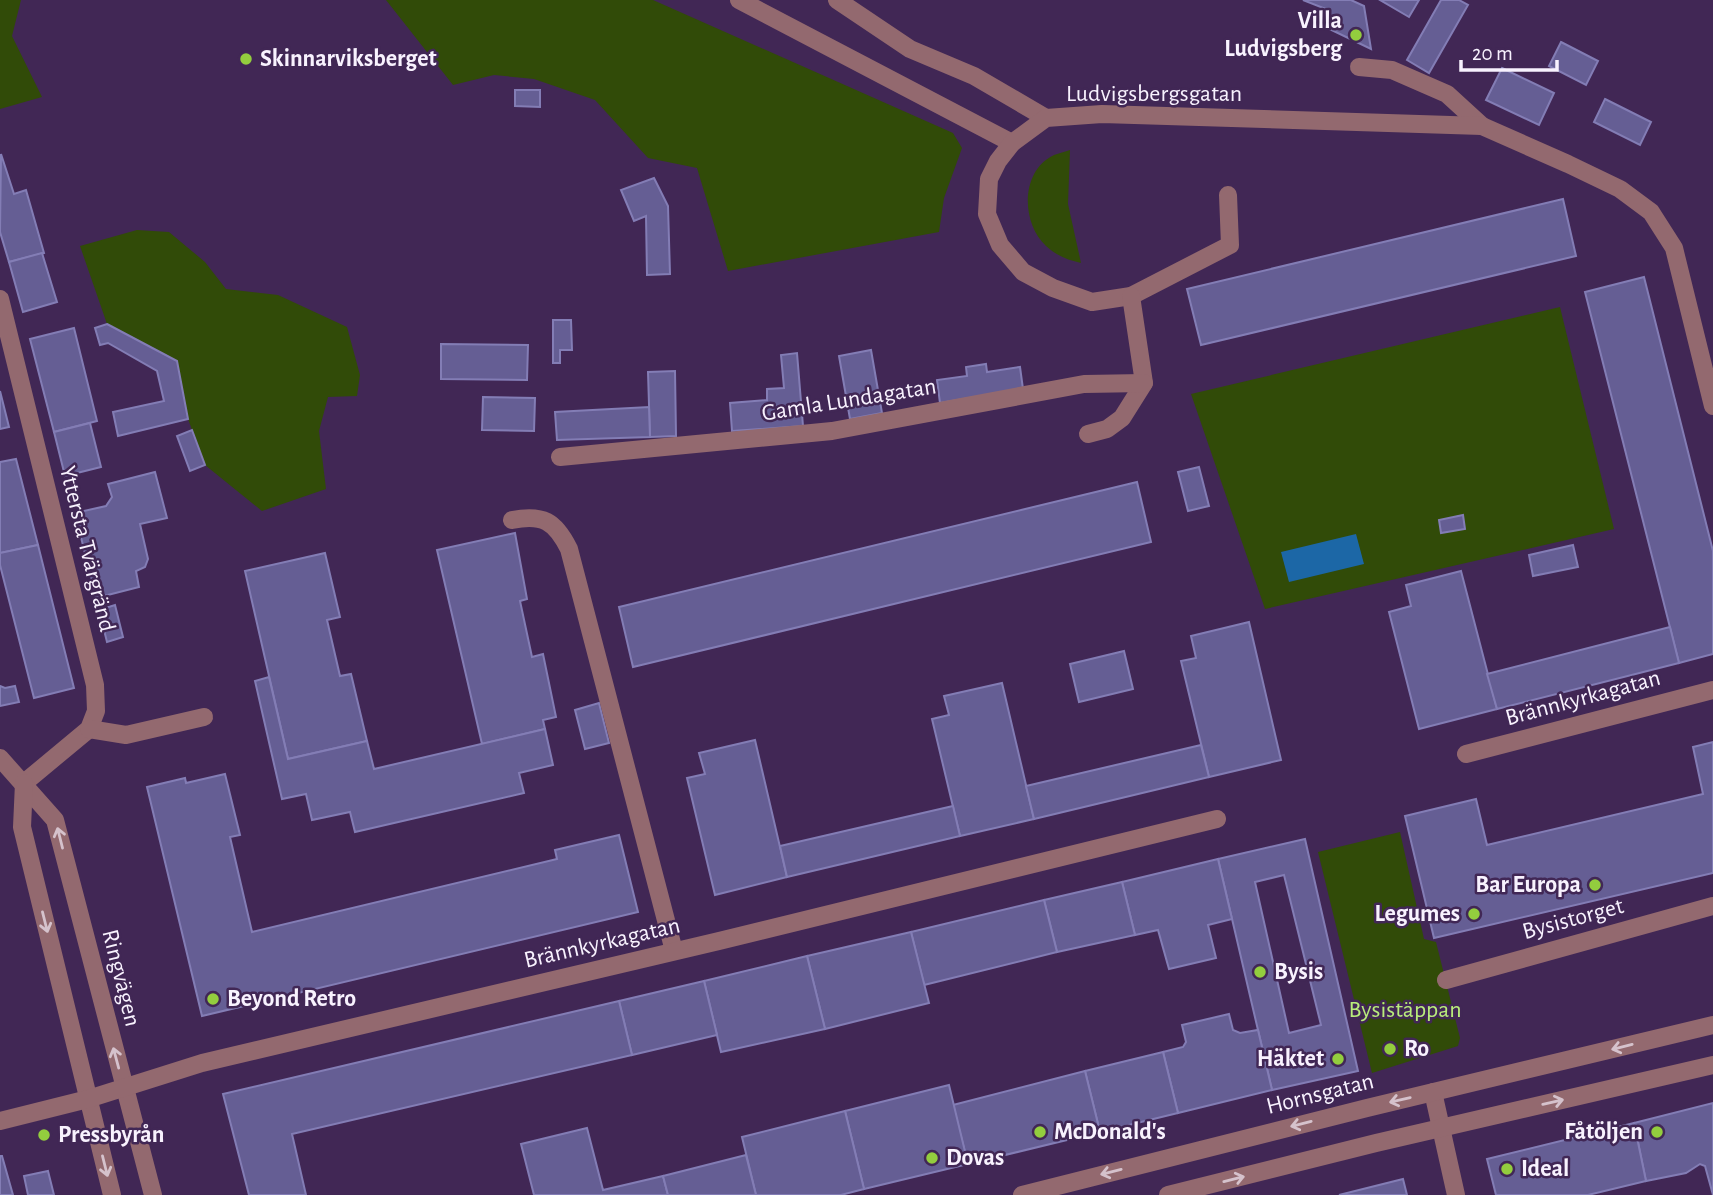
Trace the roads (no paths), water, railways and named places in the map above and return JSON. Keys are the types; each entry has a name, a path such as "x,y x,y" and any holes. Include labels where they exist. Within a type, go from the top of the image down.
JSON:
{"street":[{"path":"739,0 1012,143"},
{"path":"837,0 911,49 974,76 1046,118"},
{"name":"Ludvigsbergsgatan","path":"1359,67 1392,70 1447,94 1482,126 1620,189 1651,212 1674,248 1713,406"},
{"name":"Ludvigsbergsgatan","path":"1228,195 1230,245 1131,296 1092,302 1053,288 1023,272 1000,245 987,214 989,179 998,160 1012,143 1046,118 1102,114 1482,126"},
{"path":"1087,434 1107,429 1122,418 1144,383 1131,296"},
{"name":"Yttersta Tvärgränd","path":"0,299 95,685 96,711 89,729"},
{"name":"Gamla Lundagatan","path":"560,457 832,431 1084,384 1144,383"},
{"path":"512,520 531,516 550,522 562,534 569,549 674,951"},
{"name":"Brännkyrkagatan","path":"1466,754 1713,690"},
{"path":"112,1195 22,827 24,783 89,729 126,735 204,717"},
{"name":"Ringvägen","path":"0,758 55,820 153,1195"},
{"name":"Brännkyrkagatan","path":"0,1121 88,1099 202,1063 1217,819"},
{"name":"Bysistorget","path":"1446,979 1713,906"},
{"name":"Hornsgatan","path":"1022,1195 1713,1025"},
{"path":"1168,1195 1713,1065"},
{"path":"1433,1092 1456,1195"}],"water":[{"path":"1356,534 1364,564 1289,582 1281,552"}],"place":[{"name":"Villa Ludvigsberg","path":"1356,35"},
{"name":"Skinnarviksberget","path":"246,59"},
{"name":"Bar Europa","path":"1595,885"},
{"name":"Legumes","path":"1474,914"},
{"name":"Bysis","path":"1260,972"},
{"name":"Beyond Retro","path":"213,999"},
{"name":"Ro","path":"1390,1049"},
{"name":"Häktet","path":"1338,1059"},
{"name":"McDonald's","path":"1040,1132"},
{"name":"Fåtöljen","path":"1657,1132"},
{"name":"Pressbyrån","path":"44,1135"},
{"name":"Dovas","path":"932,1158"},
{"name":"Ideal","path":"1507,1169"}],"park label":[{"name":"Bysistäppan","path":"1405,1010"}]}
